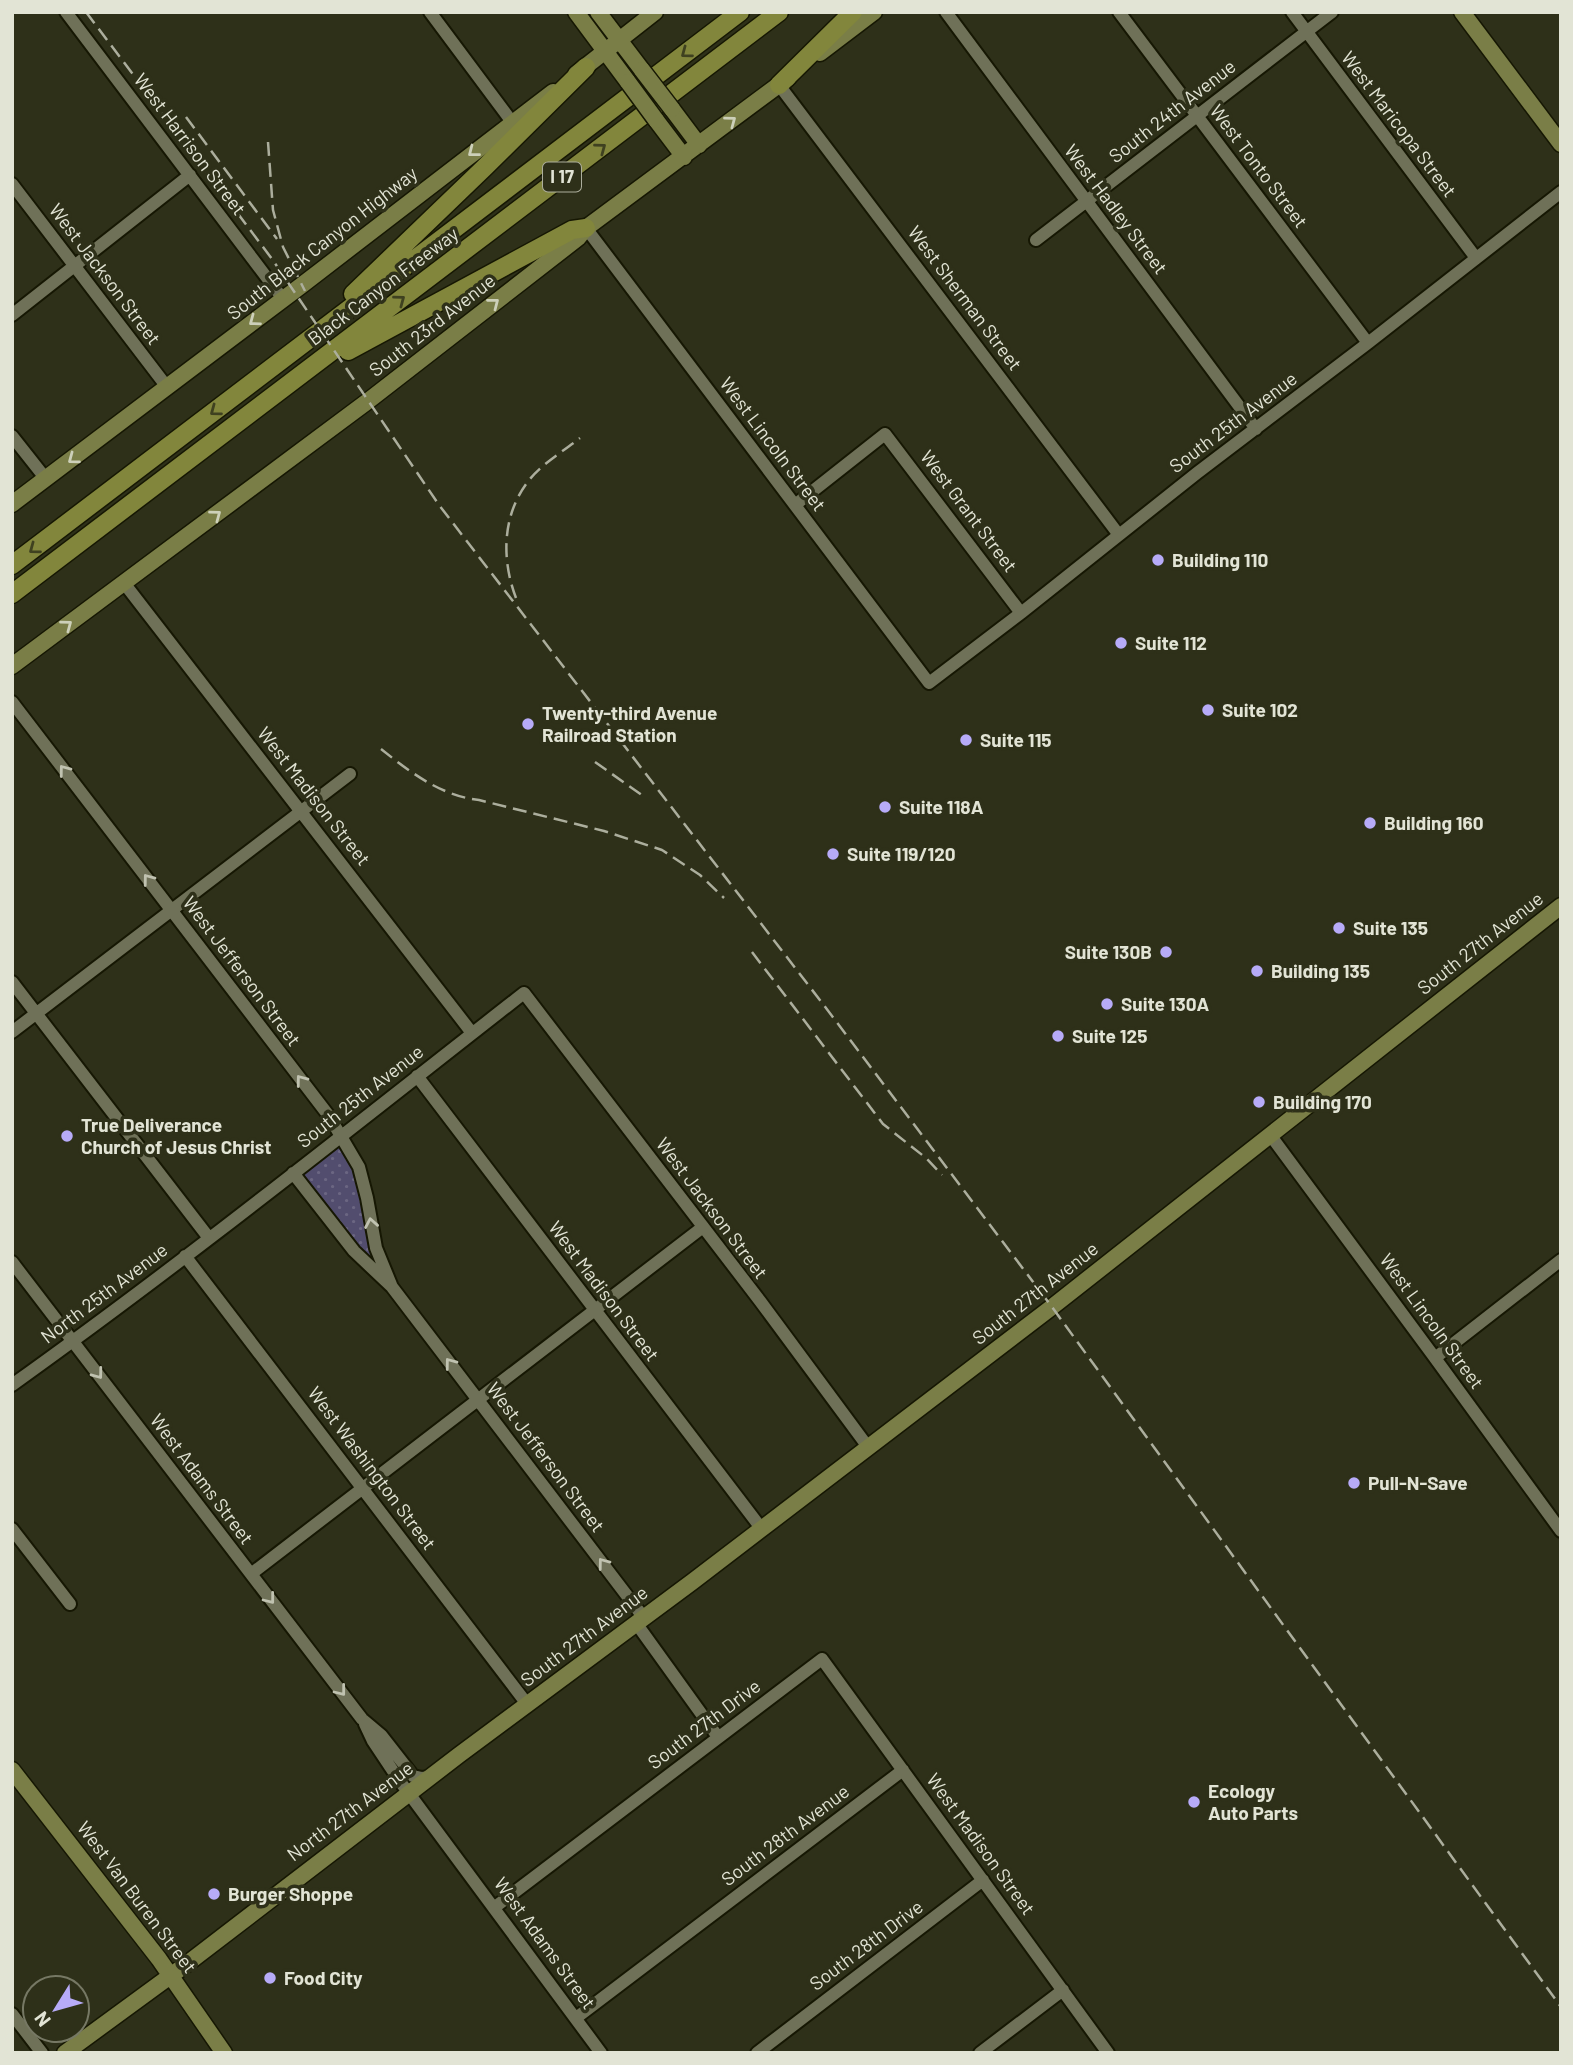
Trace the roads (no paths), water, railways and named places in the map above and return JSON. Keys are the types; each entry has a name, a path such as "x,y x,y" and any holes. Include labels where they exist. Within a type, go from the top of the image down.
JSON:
{"highway":[{"name":"Black Canyon Freeway","path":"12,565 740,12"},
{"name":"Black Canyon Freeway","path":"12,594 779,12"},
{"path":"779,85 853,12"},
{"path":"289,355 586,67"},
{"path":"287,385 572,230 586,228"}],"main road":[{"path":"576,12 684,157"},
{"path":"598,12 699,145"},
{"name":"South Black Canyon Highway","path":"12,504 284,299 655,12"},
{"name":"South 23rd Avenue","path":"12,666 368,401 578,238 586,228 874,12"},
{"path":"1462,12 1561,144"},
{"name":"South 27th Avenue","path":"527,1704 1052,1307 1561,906"},
{"name":"North 27th Avenue","path":"65,2053 527,1704"},
{"name":"West Van Buren Street","path":"12,1770 171,1975 224,2053"}],"street":[{"name":"West Harrison Street","path":"66,12 284,299"},
{"path":"430,12 512,122"},
{"name":"West Hadley Street","path":"946,12 1256,429"},
{"name":"West Tonto Street","path":"1119,12 1368,343"},
{"name":"West Maricopa Street","path":"1292,12 1476,258"},
{"name":"South 24th Avenue","path":"1037,240 1332,12"},
{"name":"West Sherman Street","path":"779,85 1119,535"},
{"path":"12,315 190,175"},
{"name":"West Jackson Street","path":"12,184 167,387"},
{"name":"South 25th Avenue","path":"929,683 1561,192"},
{"name":"West Lincoln Street","path":"586,228 929,683"},
{"name":"West Grant Street","path":"795,505 885,434 1021,613"},
{"path":"12,436 46,479"},
{"name":"West Madison Street","path":"124,583 472,1034"},
{"name":"West Jefferson Street","path":"12,702 329,1116 359,1167 376,1248 392,1287"},
{"path":"12,1031 349,774"},
{"path":"12,982 209,1238"},
{"name":"South 25th Avenue","path":"185,1256 524,993"},
{"name":"West Jackson Street","path":"524,993 868,1447"},
{"name":"West Madison Street","path":"417,1076 761,1528"},
{"name":"West Lincoln Street","path":"1270,1136 1561,1531"},
{"name":"West Jefferson Street","path":"293,1173 362,1260 392,1287 478,1400 640,1620 718,1737"},
{"path":"251,1574 703,1227"},
{"name":"North 25th Avenue","path":"12,1385 185,1256"},
{"name":"West Washington Street","path":"185,1256 527,1704"},
{"path":"1436,1358 1561,1260"},
{"name":"West Adams Street","path":"12,1262 362,1719 373,1741 410,1793 601,2053"},
{"path":"12,1529 70,1604"},
{"name":"West Madison Street","path":"822,1659 1108,2053"},
{"name":"South 27th Drive","path":"495,1907 822,1659"},
{"name":"West Adams Street","path":"362,1719 381,1735 413,1776 430,1777"},
{"name":"South 28th Avenue","path":"576,2018 903,1770"},
{"name":"South 28th Drive","path":"757,2053 774,2046 983,1880"},
{"path":"980,2053 1063,1990"},
{"path":"12,2014 42,2053"}],"railway":[{"path":"86,12 272,259 439,505 1052,1307 1561,2007"},
{"path":"186,117 277,239"},
{"path":"268,142 273,210 283,247 305,291"},
{"path":"516,598 506,552 509,521 514,506 535,473 580,438"},
{"path":"381,749 415,774 452,794 604,831 662,850 700,875 724,898"},
{"path":"595,762 646,798"},
{"path":"752,952 883,1124 926,1158 942,1175"}],"place":[{"name":"Building 110","path":"1158,560"},
{"name":"Suite 112","path":"1121,643"},
{"name":"Suite 102","path":"1208,710"},
{"name":"Twenty-third Avenue Railroad Station","path":"528,724"},
{"name":"Suite 115","path":"966,740"},
{"name":"Suite 118A","path":"885,807"},
{"name":"Building 160","path":"1370,823"},
{"name":"Suite 119/120","path":"833,854"},
{"name":"Suite 135","path":"1339,928"},
{"name":"Suite 130B","path":"1166,952"},
{"name":"Building 135","path":"1257,971"},
{"name":"Suite 130A","path":"1107,1004"},
{"name":"Suite 125","path":"1058,1036"},
{"name":"Building 170","path":"1259,1102"},
{"name":"True Deliverance Church of Jesus Christ","path":"67,1136"},
{"name":"Pull-N-Save","path":"1354,1483"},
{"name":"Ecology Auto Parts","path":"1194,1802"},
{"name":"Burger Shoppe","path":"214,1894"},
{"name":"Food City","path":"270,1978"}]}
